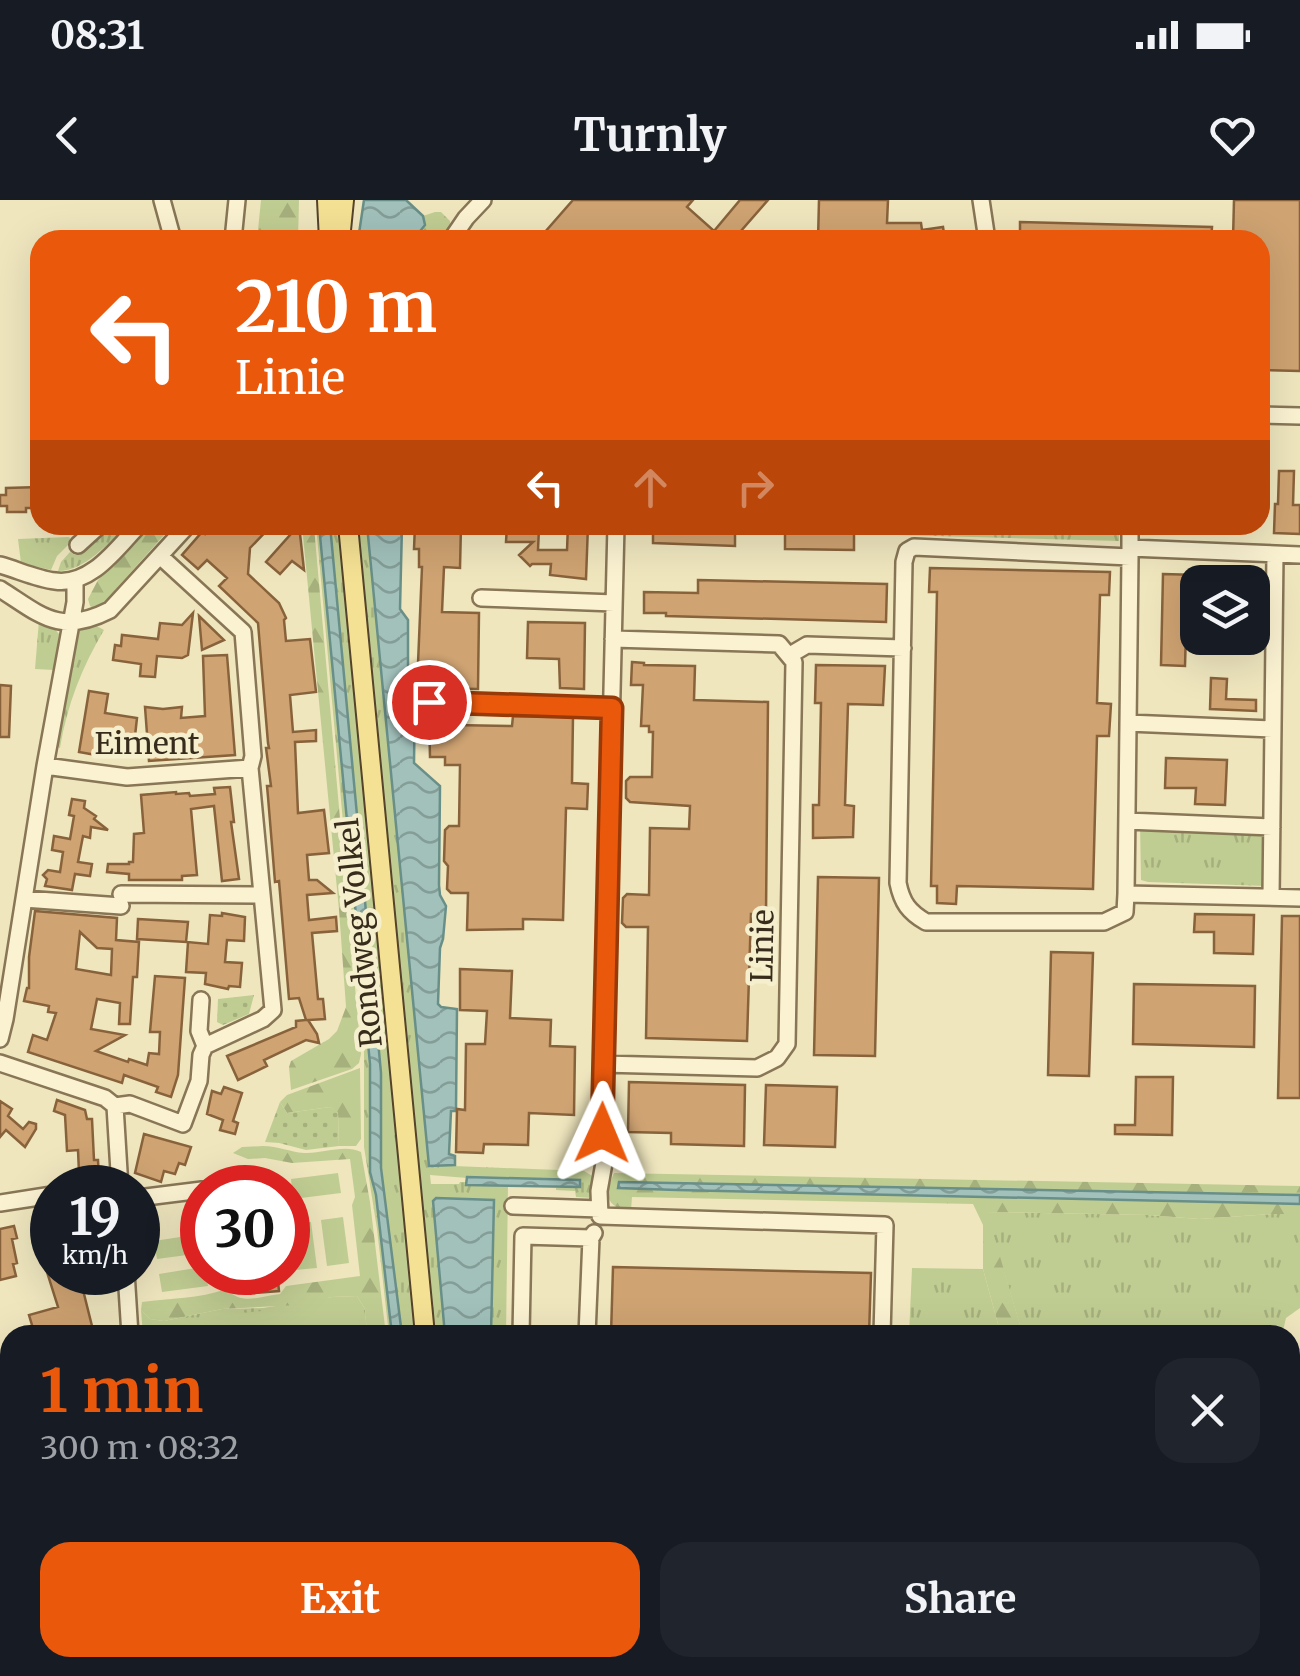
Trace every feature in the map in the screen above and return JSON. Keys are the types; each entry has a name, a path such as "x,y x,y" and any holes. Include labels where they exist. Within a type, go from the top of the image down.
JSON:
{"main road":[{"path":"327,200 328,230"},
{"path":"341,230 344,200"},
{"name":"Rondweg Volkel","path":"349,535 424,1325"}],"street":[{"path":"162,200 170,230"},
{"path":"234,230 238,200"},
{"path":"457,230 483,200"},
{"path":"982,200 986,230"},
{"path":"1270,415 1300,416"},
{"path":"78,546 90,535"},
{"path":"0,565 50,580 75,581 106,559 130,535"},
{"path":"0,589 38,616 57,622 101,615 179,535"},
{"path":"587,1325 591,1238 597,1230 604,1163 616,535"},
{"path":"1130,535 1130,552 1127,821 1125,912 1104,922 926,922 911,914 901,899 898,883 904,562 908,551 914,547 1130,552 1300,555"},
{"path":"1271,897 1275,554"},
{"path":"115,1106 130,1104 183,1124 199,1081 200,1055 205,1046 263,1019 273,1010 250,768 253,756 243,632 160,556"},
{"path":"0,1039 75,602 75,581"},
{"path":"481,598 614,603"},
{"path":"613,640 778,644 790,655 807,645 903,648"},
{"name":"Linie","path":"603,1064 756,1068 778,1058 788,1044 794,662 790,655"},
{"path":"429,702 612,708"},
{"path":"1128,723 1273,729"},
{"name":"Eiment","path":"45,766 127,776 250,768"},
{"path":"1127,821 1272,827"},
{"path":"1126,894 1300,898"},
{"path":"24,899 261,895"},
{"path":"201,1000 199,1032 205,1046"},
{"path":"0,1063 106,1098 115,1106 119,1165"},
{"path":"0,1203 30,1198"},
{"path":"513,1206 885,1225 882,1325"},
{"path":"521,1325 523,1236 591,1238"},
{"path":"127,1295 129,1325"}],"green space":[{"path":"261,200 299,200 298,230 258,230"},
{"path":"441,212 450,221 450,228 421,230 425,225 423,216"},
{"path":"97,535 117,535 87,561 58,571 70,552 75,555"},
{"path":"141,535 164,535 108,603 95,609 88,599 98,580"},
{"path":"303,535 315,535 361,1054 352,1069 291,1090 291,1061 329,1039 337,1031 346,1007"},
{"path":"317,535 320,535 370,1064 370,1172 391,1325 364,1147 364,1053"},
{"path":"331,535 341,535 417,1325 401,1325 381,1168 381,1073"},
{"path":"357,535 368,535 429,1165 584,1171 594,1177 592,1198 576,1197 575,1191 556,1190 579,1187 430,1175 431,1184 508,1186 506,1325 491,1325 494,1200 436,1198 433,1201 444,1325 432,1325"},
{"path":"897,535 1119,535 1119,541"},
{"path":"69,537 72,541 57,556 51,570 21,563 18,539"},
{"path":"39,620 59,634 54,670 35,669"},
{"path":"93,624 104,630 76,687 60,748 55,746 77,634 84,626"},
{"path":"1140,823 1265,827 1265,886 1141,880"},
{"path":"254,995 249,1014 223,1025 217,1022 218,999"},
{"path":"360,1068 361,1139 356,1146 339,1146 338,1113 330,1107 287,1113 280,1102 287,1095"},
{"path":"280,1102 287,1113 330,1107 338,1112 339,1146 306,1150 265,1142"},
{"path":"263,1146 304,1153 348,1149 361,1152 385,1325 366,1325 365,1309 357,1296 297,1305 222,1309 164,1321 150,1319 141,1310 142,1302 200,1295 252,1299 310,1295 310,1283 360,1276 350,1159 292,1163 248,1159 233,1153 242,1147"},
{"path":"338,1173 341,1193 310,1197 310,1177"},
{"path":"614,1173 1300,1186 1300,1195 619,1188 1300,1204 1300,1214 1199,1219 987,1212 1020,1325 998,1325 983,1269 983,1225 973,1204 632,1197 631,1211 611,1203 609,1187"},
{"path":"986,1212 1199,1219 1300,1214 1300,1308 1286,1318 1284,1325 1020,1325"},
{"path":"343,1217 349,1263 327,1266 321,1220"},
{"path":"310,1222 317,1268 310,1269"},
{"path":"180,1237 180,1256 160,1259 160,1240"},
{"path":"912,1268 983,1269 998,1325 909,1325"},
{"path":"180,1271 180,1290 162,1292 160,1274"},
{"path":"357,1296 365,1309 366,1325 142,1325 141,1310 150,1319 164,1321 222,1309 263,1308"},
{"path":"357,1301 360,1325 157,1325 157,1322"}],"water":[{"path":"364,200 406,200 423,216 425,225 421,230 360,230"},
{"path":"320,535 331,535 381,1073 381,1168 401,1325 391,1325 370,1172 370,1064"},
{"path":"368,535 402,535 400,609 408,620 408,687 415,694 414,763 440,786 439,885 446,906 438,1004 457,1009 456,1111 451,1111 449,1154 455,1156 455,1165 429,1166"},
{"path":"467,1177 580,1180 580,1187 466,1185"},
{"path":"619,1182 1300,1195 1300,1204 677,1190 618,1188"},
{"path":"494,1200 491,1325 444,1325 433,1201"}],"building":[{"path":"573,200 693,200 687,207 713,230 547,230"},
{"path":"740,200 768,200 742,230 715,230"},
{"path":"819,200 888,200 887,223 921,223 922,230 818,230"},
{"path":"1234,200 1300,200 1300,371 1270,370 1270,230 1233,230"},
{"path":"1020,222 1212,227 1212,230 1020,230"},
{"path":"1279,471 1294,471 1293,505 1300,505 1300,534 1274,533"},
{"path":"30,487 30,508 26,512 7,512 7,506 0,506 0,495 6,495 6,488"},
{"path":"199,535 262,535 250,548 248,574 279,603 286,618 286,641 310,639 316,692 290,695 293,732 316,730 316,741 295,742 298,813 324,810 329,853 307,855 309,880 317,880 333,893 307,895 309,920 336,917 337,931 312,933 318,999 323,999 325,1019 308,1020 319,1043 306,1040 264,1060 267,1066 238,1080 227,1056 296,1027 296,1021 306,1020 299,998 289,999 267,786 271,786 269,748 258,623 219,586 227,578 207,560 198,569 182,555"},
{"path":"290,535 300,535 304,570 292,561 280,574 266,562"},
{"path":"415,535 461,535 460,568 444,567 442,612 479,613 478,689 417,688 422,567 419,549 414,549"},
{"path":"506,535 539,535 538,550 567,550 568,535 588,535 586,579 550,575 551,564 530,566 519,555 533,542 506,542"},
{"path":"653,535 735,535 735,546 653,543"},
{"path":"785,535 854,535 854,550 785,549"},
{"path":"930,568 1110,572 1109,595 1100,595 1097,703 1111,704 1109,736 1097,736 1093,889 957,886 956,904 937,903 937,886 931,886 937,592 929,592"},
{"path":"1163,574 1180,574 1180,655 1185,655 1185,666 1161,665"},
{"path":"698,580 887,584 886,622 644,613 644,592 698,593"},
{"path":"193,613 188,655 157,656 155,677 140,676 141,664 113,660 115,645 121,646 122,635 158,639 160,623 182,625"},
{"path":"199,616 224,640 202,650"},
{"path":"528,622 585,623 584,689 560,688 559,659 527,658"},
{"path":"227,655 235,755 149,761 145,707 182,707 181,718 205,716 203,656"},
{"path":"632,662 695,666 694,700 768,702 766,914 751,914 747,1041 646,1038 648,927 626,927 622,923 623,898 627,894 649,895 650,828 689,829 690,806 630,802 626,798 626,781 630,777 652,777 653,732 649,732 649,726 641,726 643,685 631,685"},
{"path":"816,665 885,666 883,705 848,704 845,805 854,806 853,837 813,838 813,805 819,805 821,703 815,703"},
{"path":"1211,678 1227,679 1226,699 1256,700 1256,711 1210,709"},
{"path":"0,685 11,686 9,737 0,737"},
{"path":"89,691 108,694 105,713 137,718 135,736 103,731 96,755 79,752"},
{"path":"429,713 454,714 453,725 512,726 513,716 573,717 572,783 588,784 587,809 566,808 563,920 523,919 523,929 467,930 468,893 451,893 447,889 448,866 444,861 445,830 459,826 460,765 445,765 445,757 430,757"},
{"path":"1166,758 1227,760 1225,805 1195,804 1196,788 1165,788"},
{"path":"230,787 239,879 222,881 214,806 191,809 197,875 182,876 182,880 129,880 129,874 107,872 108,864 133,862 134,834 144,833 141,795 215,794 214,788"},
{"path":"72,799 85,801 84,808 108,830 91,827 90,838 83,836 78,862 92,864 90,876 75,874 72,890 45,886 47,879 43,875 48,870 60,872 63,852 52,850 54,836 70,839"},
{"path":"818,877 879,878 875,1056 814,1055"},
{"path":"35,911 117,918 116,940 139,942 130,1024 119,1024 120,1003 97,999 91,1029 125,1035 96,1051 147,1065 149,1053 159,1054 160,1032 150,1032 155,976 185,978 178,1075 171,1097 156,1092 158,1087 124,1075 122,1083 28,1052 33,1035 47,1040 56,1013 48,1012 49,1006 24,1001 29,988","holes":["80,932 97,948 112,949 111,975 76,969"]},
{"path":"1195,914 1254,915 1253,954 1214,953 1214,932 1194,932"},
{"path":"210,915 245,917 244,941 227,940 225,962 242,963 240,987 228,989 205,984 206,973 186,972 188,942 208,944"},
{"path":"1282,916 1300,916 1300,1098 1278,1098"},
{"path":"138,919 188,922 186,942 137,939"},
{"path":"1051,952 1093,953 1089,1076 1048,1075"},
{"path":"460,969 512,971 510,1018 551,1020 550,1046 575,1047 574,1115 529,1113 528,1145 484,1144 483,1153 456,1152 457,1109 465,1110 466,1044 485,1044 487,1011 460,1010"},
{"path":"1134,984 1255,986 1254,1047 1133,1044"},
{"path":"1136,1077 1173,1077 1172,1135 1115,1134 1115,1125 1135,1125"},
{"path":"629,1082 745,1085 744,1146 671,1144 671,1133 628,1132"},
{"path":"766,1085 837,1087 835,1147 764,1145"},
{"path":"224,1087 242,1093 233,1121 238,1123 235,1134 220,1130 223,1120 207,1114 212,1091 221,1094"},
{"path":"57,1100 85,1110 87,1119 92,1119 94,1160 98,1160 98,1165 79,1165 78,1150 67,1151 65,1115 54,1111"},
{"path":"0,1101 12,1109 8,1116 23,1129 29,1122 36,1124 25,1147 6,1130 0,1137"},
{"path":"144,1134 191,1147 185,1165 179,1163 175,1174 164,1171 161,1182 160,1165 137,1165"},
{"path":"14,1226 16,1276 0,1280 0,1229"},
{"path":"613,1267 871,1273 869,1325 611,1325"},
{"path":"54,1295 84,1295 92,1325 32,1325 29,1315 58,1307"}],"route":[{"path":"429,702 612,708 602,1133"}]}
